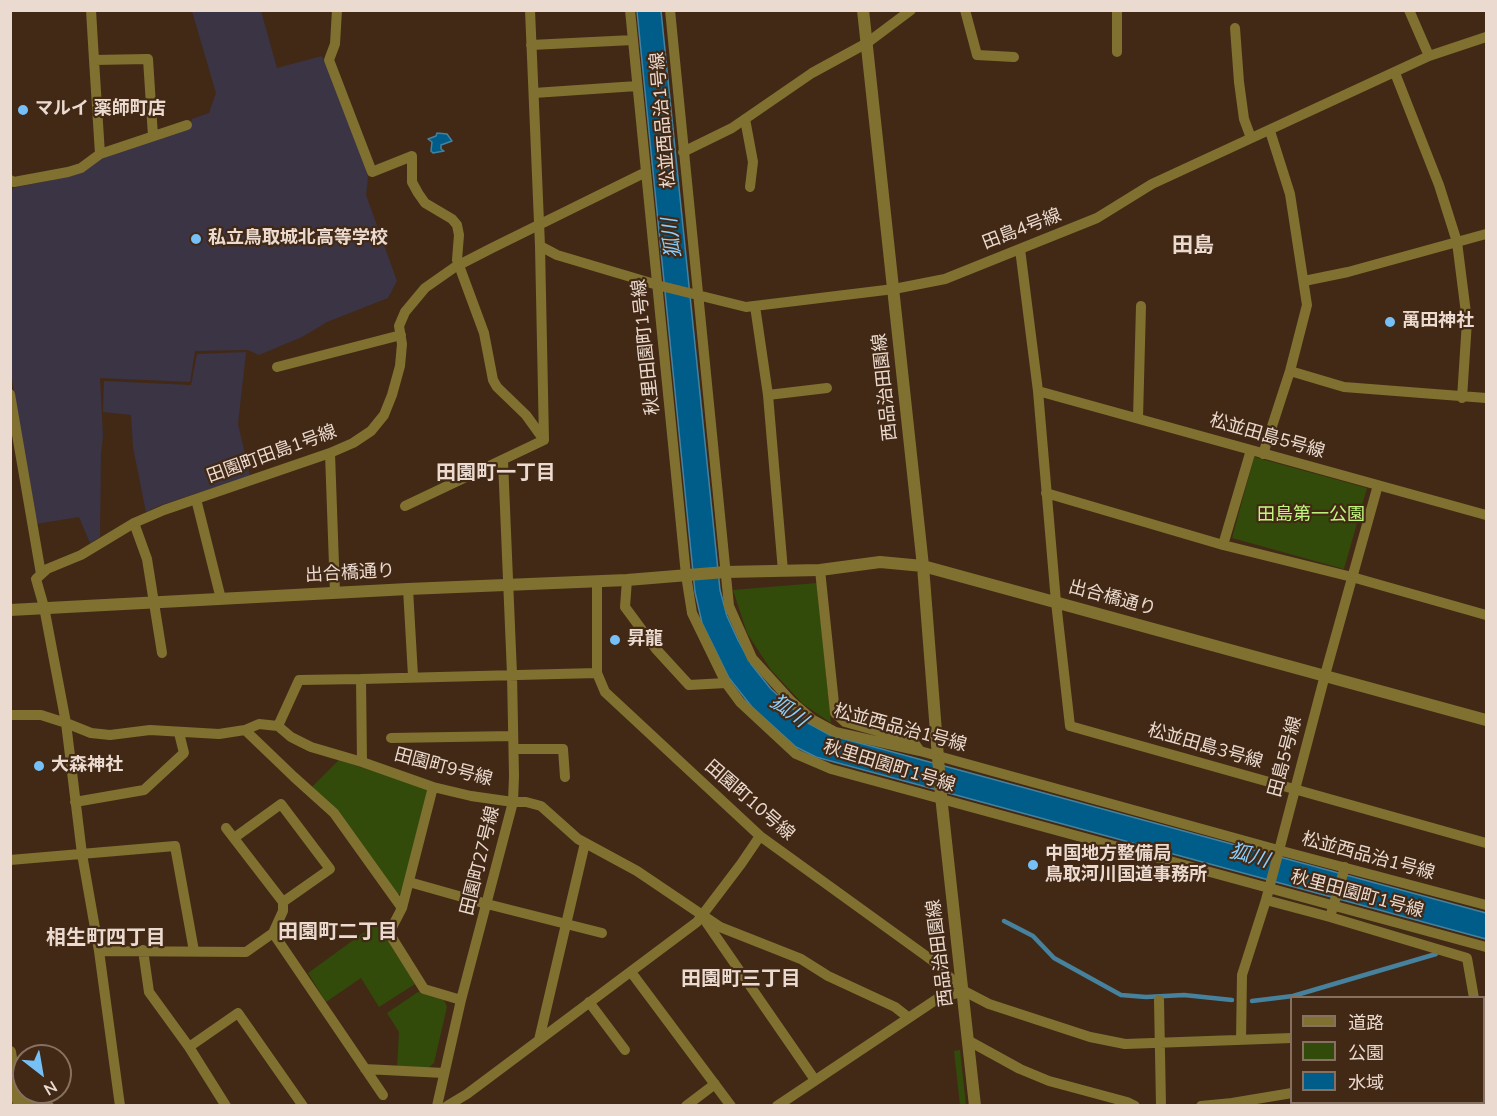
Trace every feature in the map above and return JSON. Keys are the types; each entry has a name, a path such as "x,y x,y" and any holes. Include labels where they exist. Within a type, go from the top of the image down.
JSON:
{"street":[{"path":"91,10 100,154"},
{"path":"337,10 335,44 329,60 372,172 412,156 412,182 418,193 425,202 452,219 457,225 458,266 484,333 492,380 496,387 526,416 544,440"},
{"path":"530,10 540,246 544,440"},
{"name":"秋里田園町1号線","path":"630,10 692,613 726,683 740,702 796,754 831,769 1269,887 1333,908 1486,947"},
{"name":"松並西品治1号線","path":"670,10 695,296 723,572 729,606 752,658 791,701 813,720 835,732 920,751 938,759 1343,871 1486,905"},
{"name":"西品治田園線","path":"863,10 923,566 941,798 975,1106"},
{"path":"683,152 732,128 812,73 867,43 911,10"},
{"path":"965,10 977,55 1014,57"},
{"path":"1117,10 1117,52"},
{"path":"1409,10 1430,56"},
{"path":"1235,28 1239,82 1245,119 1251,138"},
{"name":"田島4号線","path":"540,246 558,255 659,286 746,307 894,289 945,279 1097,218 1152,184 1430,56 1486,37"},
{"path":"531,45 633,40"},
{"path":"94,60 148,59 153,136"},
{"path":"1395,73 1448,207 1457,242 1467,321 1462,398"},
{"path":"534,93 637,86"},
{"path":"745,119 753,162 750,187"},
{"path":"10,180 14,182 81,168 100,154 187,125"},
{"path":"1263,454 1290,371 1307,305 1290,194 1270,131"},
{"name":"田園町田島1号線","path":"41,574 81,555 134,523 164,510 330,453 371,431 384,415 400,366 402,344 399,326 413,300 425,288 458,266 539,223 646,172"},
{"path":"1304,281 1348,272 1486,234"},
{"path":"1020,249 1038,391 1056,602"},
{"path":"755,306 768,395 783,571"},
{"path":"1138,418 1141,306"},
{"path":"277,367 401,335"},
{"path":"1290,371 1344,387 1462,398 1486,398"},
{"path":"768,395 827,388"},
{"name":"松並田島5号線","path":"1038,391 1486,515"},
{"path":"10,394 41,574 36,579 44,608 66,723 82,854 99,951 120,1106"},
{"path":"405,506 544,440"},
{"path":"1223,545 1251,450"},
{"path":"330,453 335,593"},
{"name":"田園町27号線","path":"437,1106 461,1000 513,802 512,674 503,461"},
{"name":"田島5号線","path":"1241,1040 1242,975 1266,900 1378,485"},
{"path":"1046,493 1223,545 1352,577 1486,615"},
{"path":"196,499 221,599"},
{"path":"134,523 147,559 162,652"},
{"name":"出合橋通り","path":"10,610 627,580 723,572 820,570 880,562 923,566 1486,720"},
{"path":"820,570 835,713 845,722 913,741 920,751"},
{"path":"627,580 624,607 656,649 689,685 726,683"},
{"path":"10,715 41,716 66,723 91,734 110,735 150,730 219,734 245,730 259,724 279,726 299,680 597,673 597,581"},
{"path":"408,589 413,676"},
{"name":"松並田島3号線","path":"1056,602 1070,726 1486,843"},
{"name":"田園町10号線","path":"597,673 605,692 759,836 933,961 964,991 988,1004 1090,1036 1125,1044 1290,1038"},
{"path":"361,679 362,762"},
{"name":"田園町9号線","path":"279,726 291,737 311,747 433,787 471,796 526,802 541,807 585,843 625,864 720,927 801,959 828,976 895,1007 909,1018"},
{"path":"245,730 334,813 402,908"},
{"path":"75,802 144,790 184,753 179,733"},
{"path":"391,738 513,736"},
{"path":"514,749 563,749 565,777"},
{"path":"433,787 402,908 389,933 424,989 461,1000"},
{"path":"234,838 281,804 330,869 283,902"},
{"path":"99,951 246,952 273,933 283,911 283,902 226,828"},
{"path":"447,1106 703,917 759,836"},
{"path":"539,1040 585,843"},
{"path":"10,861 176,846 194,951"},
{"path":"1333,908 1343,871"},
{"path":"409,882 602,933"},
{"path":"1266,900 1333,908 1467,958 1474,996"},
{"path":"703,917 815,1080"},
{"path":"273,933 383,1095"},
{"path":"143,950 149,992 189,1047 226,1106"},
{"path":"631,972 731,1106"},
{"path":"777,1106 937,999 964,991"},
{"path":"1159,1000 1161,1106"},
{"path":"589,1002 625,1050"},
{"path":"189,1047 238,1013 303,1106"},
{"path":"969,1041 1020,1069 1049,1081 1127,1101 1135,1106"},
{"path":"10,1053 12,1069"},
{"path":"365,1069 444,1073"},
{"path":"686,1106 715,1084"},
{"path":"1201,1106 1232,1104 1290,1093"}],"shaded area":[{"name":"私立鳥取城北高等学校","path":"192,11 261,11 277,68 322,56 366,159 364,161 368,178 366,195 397,281 388,298 327,322 302,337 259,355 248,350 195,351 190,382 100,378 103,436 100,537 90,543 79,517 36,524 11,373 10,197 13,188 52,180 101,158 189,128 192,119 209,113 216,93"},
{"path":"246,352 238,424 250,476 146,512 133,447 131,415 103,412 104,381 191,385 197,354"}],"green space":[{"name":"田島第一公園","path":"1254,457 1367,488 1344,569 1232,538"},
{"path":"817,583 831,723 803,704 771,670 747,633 733,590"},
{"path":"339,760 428,789 401,894 397,894 312,787"},
{"path":"377,923 415,984 379,1007 361,978 326,1002 308,973"},
{"path":"418,992 444,1000 447,1007 434,1063 426,1070 397,1068 399,1032 387,1013"},
{"path":"960,1050 966,1105 960,1105 954,1051"}],"water":[{"name":"狐川","path":"637,11 661,11 720,590 727,616 738,640 751,664 771,689 808,723 830,735 1486,913 1486,939 816,757 796,747 752,707 729,678 702,623 695,592"},
{"path":"437,133 447,134 452,141 441,145 444,151 433,153 431,151 432,142 428,139 436,136"}],"waterway":[{"path":"1004,921 1033,936 1054,958 1121,995 1146,997 1184,995 1232,1000"},
{"path":"1293,996 1436,954"},
{"path":"1252,1001 1290,996"}],"place":[{"name":"マルイ 薬師町店","path":"23,110"},
{"name":"私立鳥取城北高等学校","path":"196,239"},
{"name":"萬田神社","path":"1390,322"},
{"name":"昇龍","path":"615,640"},
{"name":"大森神社","path":"39,766"},
{"name":"中国地方整備局 鳥取河川国道事務所","path":"1033,865"}],"district":[{"name":"田島","path":"1193,247"},
{"name":"田園町一丁目","path":"496,474"},
{"name":"田園町二丁目","path":"338,933"},
{"name":"相生町四丁目","path":"106,939"},
{"name":"田園町三丁目","path":"741,980"}]}
